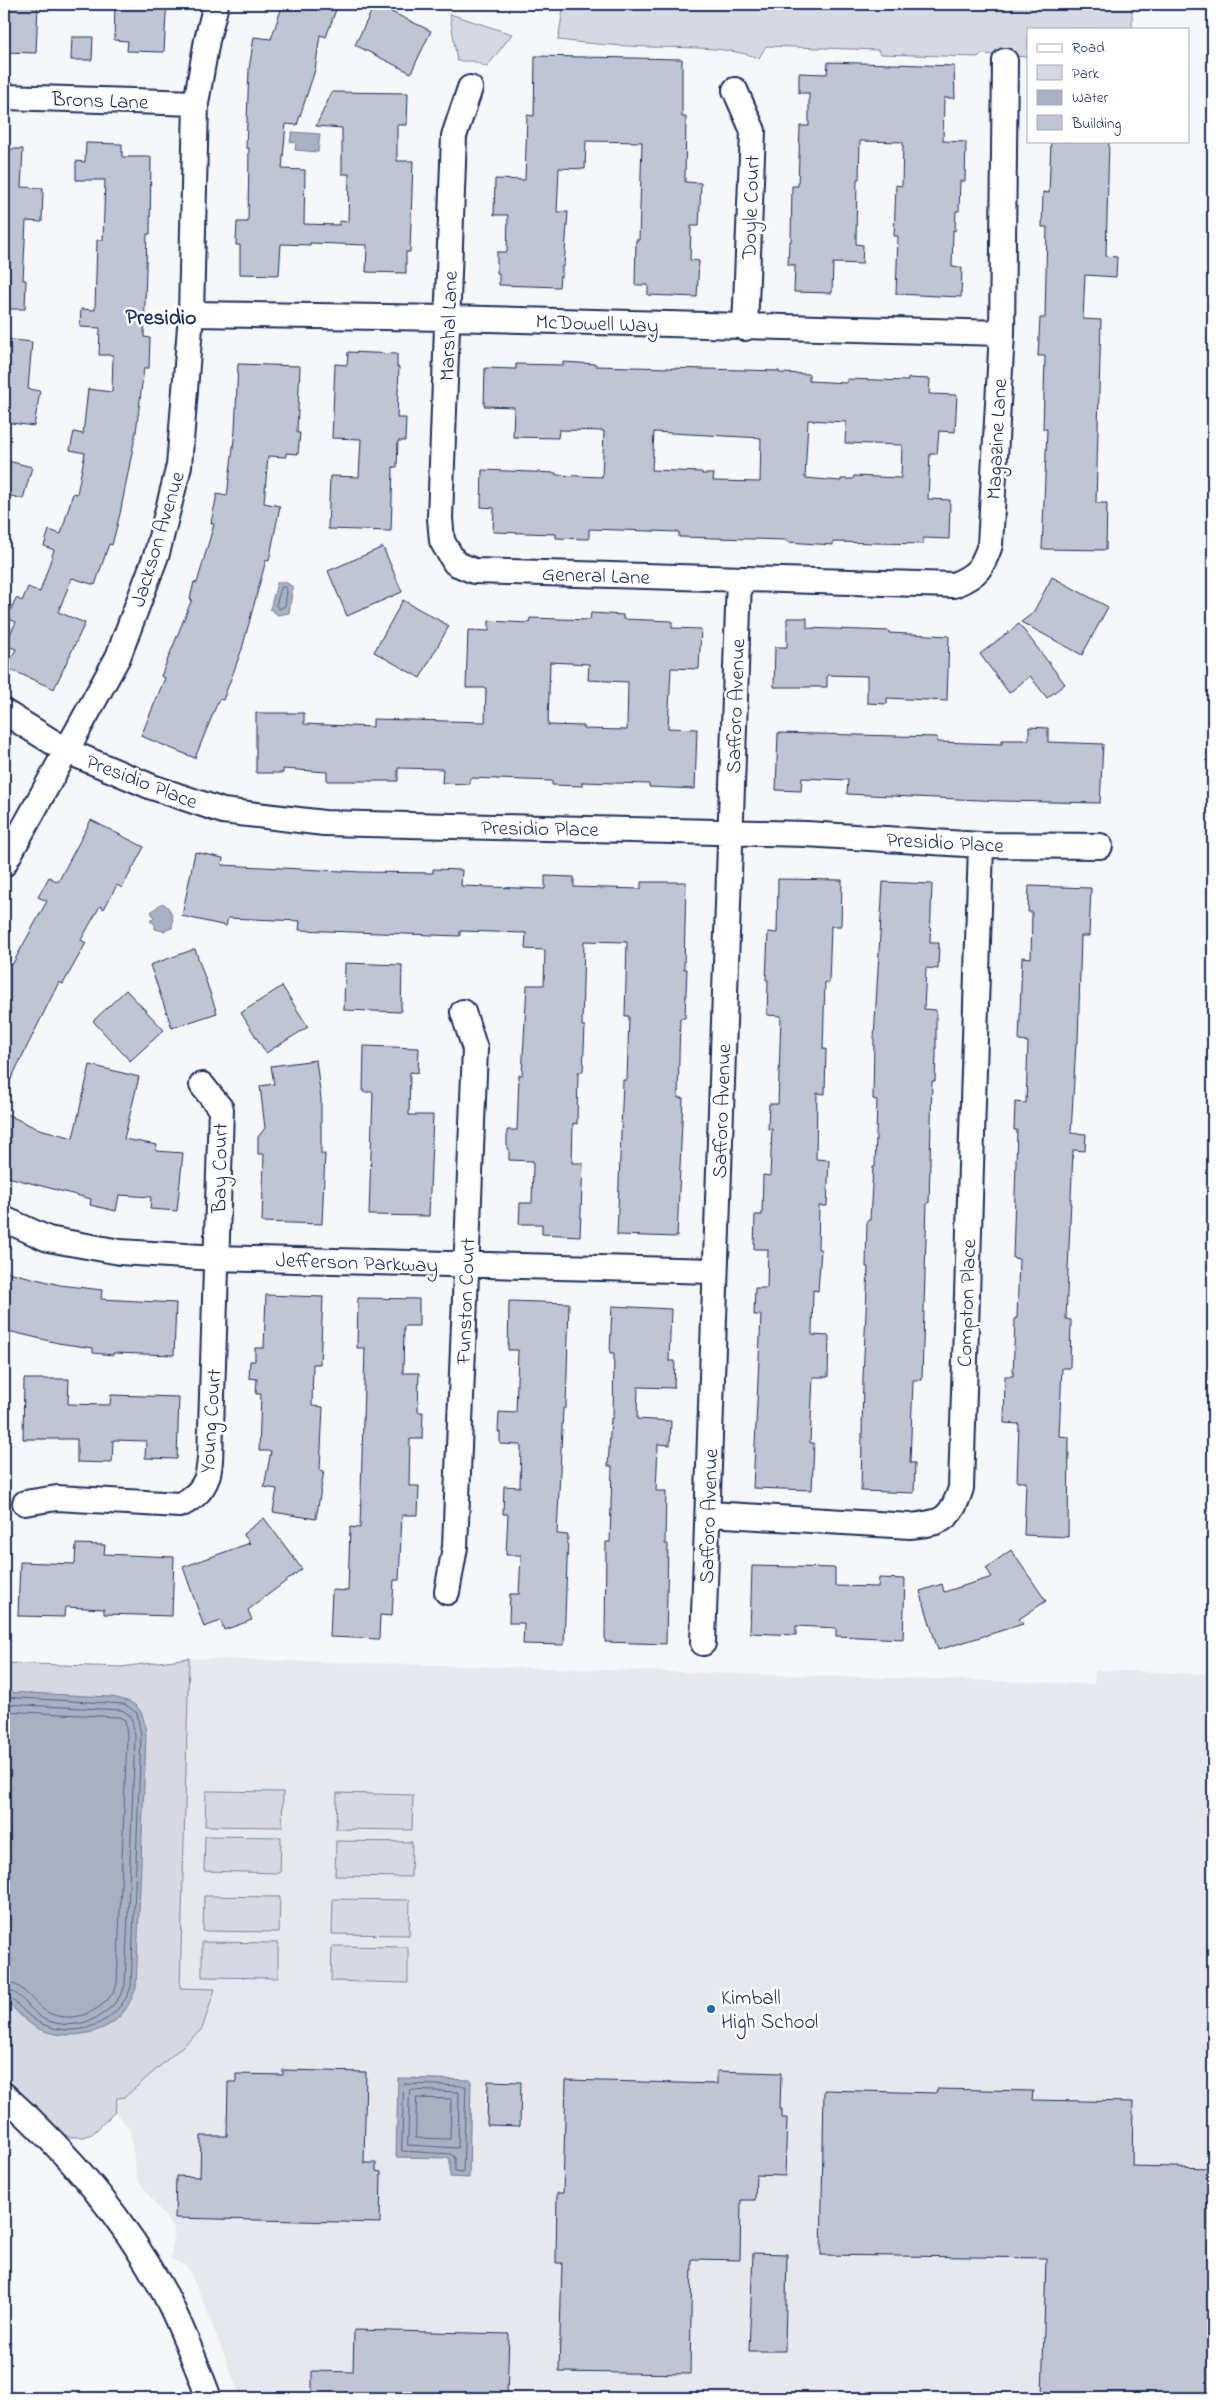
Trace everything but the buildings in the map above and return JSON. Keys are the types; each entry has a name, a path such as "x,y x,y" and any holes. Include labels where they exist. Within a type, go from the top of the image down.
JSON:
{"street":[{"name":"Jackson Avenue","path":"4,864 118,657 157,552 179,466 191,314 196,103 207,40 216,4"},
{"name":"Magazine Lane","path":"739,579 954,585 971,577 984,565 990,545 1002,333 1005,60"},
{"name":"Marshal Lane","path":"455,563 442,540 440,518 449,318 454,136 470,88"},
{"name":"Doyle Court","path":"735,90 753,131 745,328"},
{"name":"Brons Lane","path":"4,97 196,103"},
{"name":"McDowell Way","path":"191,314 449,318 745,328 1002,333"},
{"name":"General Lane","path":"455,563 474,571 739,579"},
{"name":"Safforo Avenue","path":"703,1643 709,1514 715,1271 739,579"},
{"name":"Presidio Place","path":"4,712 67,751 152,787 232,812 324,823 806,834 981,844 1100,846"},
{"name":"Compton Place","path":"709,1514 910,1526 929,1524 942,1520 956,1504 961,1488 962,1469 981,844"},
{"name":"Funston Court","path":"447,1592 455,1547 475,1050 463,1012"},
{"name":"Bay Court","path":"202,1085 221,1109 217,1258"},
{"name":"Jefferson Parkway","path":"4,1219 48,1238 120,1252 217,1258 715,1271"},
{"name":"Young Court","path":"25,1503 57,1498 180,1505 195,1498 204,1488 208,1472 212,1428 217,1258"},
{"path":"4,2095 51,2140 121,2224 166,2298 209,2398"}],"shaded area":[{"name":"Kimball High School","path":"189,1658 1094,1684 1095,1670 1213,1674 1213,2398 241,2398 199,2291 186,2266 171,2259 174,2229 137,2179 130,2129 115,2112 117,2098 123,2098 214,1990 180,1989"}],"green space":[{"path":"564,4 1132,4 1132,28 1027,28 1027,57 981,54 978,57 880,54 878,50 766,46 759,58 733,51 581,43 558,40"},
{"path":"450,14 512,34 487,67 473,61 457,61"},
{"path":"189,1658 180,1988 215,1989 202,2029 125,2097 117,2098 115,2112 92,2134 84,2137 69,2137 58,2130 4,2080 4,1663 121,1667"},
{"path":"206,1791 283,1792 282,1827 205,1826"},
{"path":"337,1793 413,1795 412,1830 336,1829"},
{"path":"205,1836 281,1837 280,1873 204,1871"},
{"path":"336,1841 412,1842 411,1877 335,1876"},
{"path":"204,1896 280,1897 279,1932 203,1931"},
{"path":"333,1899 410,1900 409,1935 332,1934"},
{"path":"202,1942 278,1943 278,1978 202,1977"},
{"path":"332,1946 408,1947 408,1983 331,1981"}],"water":[{"path":"292,132 320,134 318,152 295,150 296,143 290,142"},
{"path":"284,581 293,587 289,613 278,615 270,609 277,583"},
{"path":"162,903 170,910 173,920 172,928 163,931 155,929 155,924 150,921 154,917 151,912"},
{"path":"4,1692 111,1697 134,1704 141,1712 143,1718 146,1735 136,1988 130,2002 121,2015 104,2028 93,2032 71,2035 39,2029 25,2019 4,1999"},
{"path":"398,2078 471,2080 469,2178 450,2177 450,2158 396,2157"}],"place":[{"name":"Kimball High School","path":"711,2009"}],"district":[{"name":"Presidio","path":"161,316"}]}
